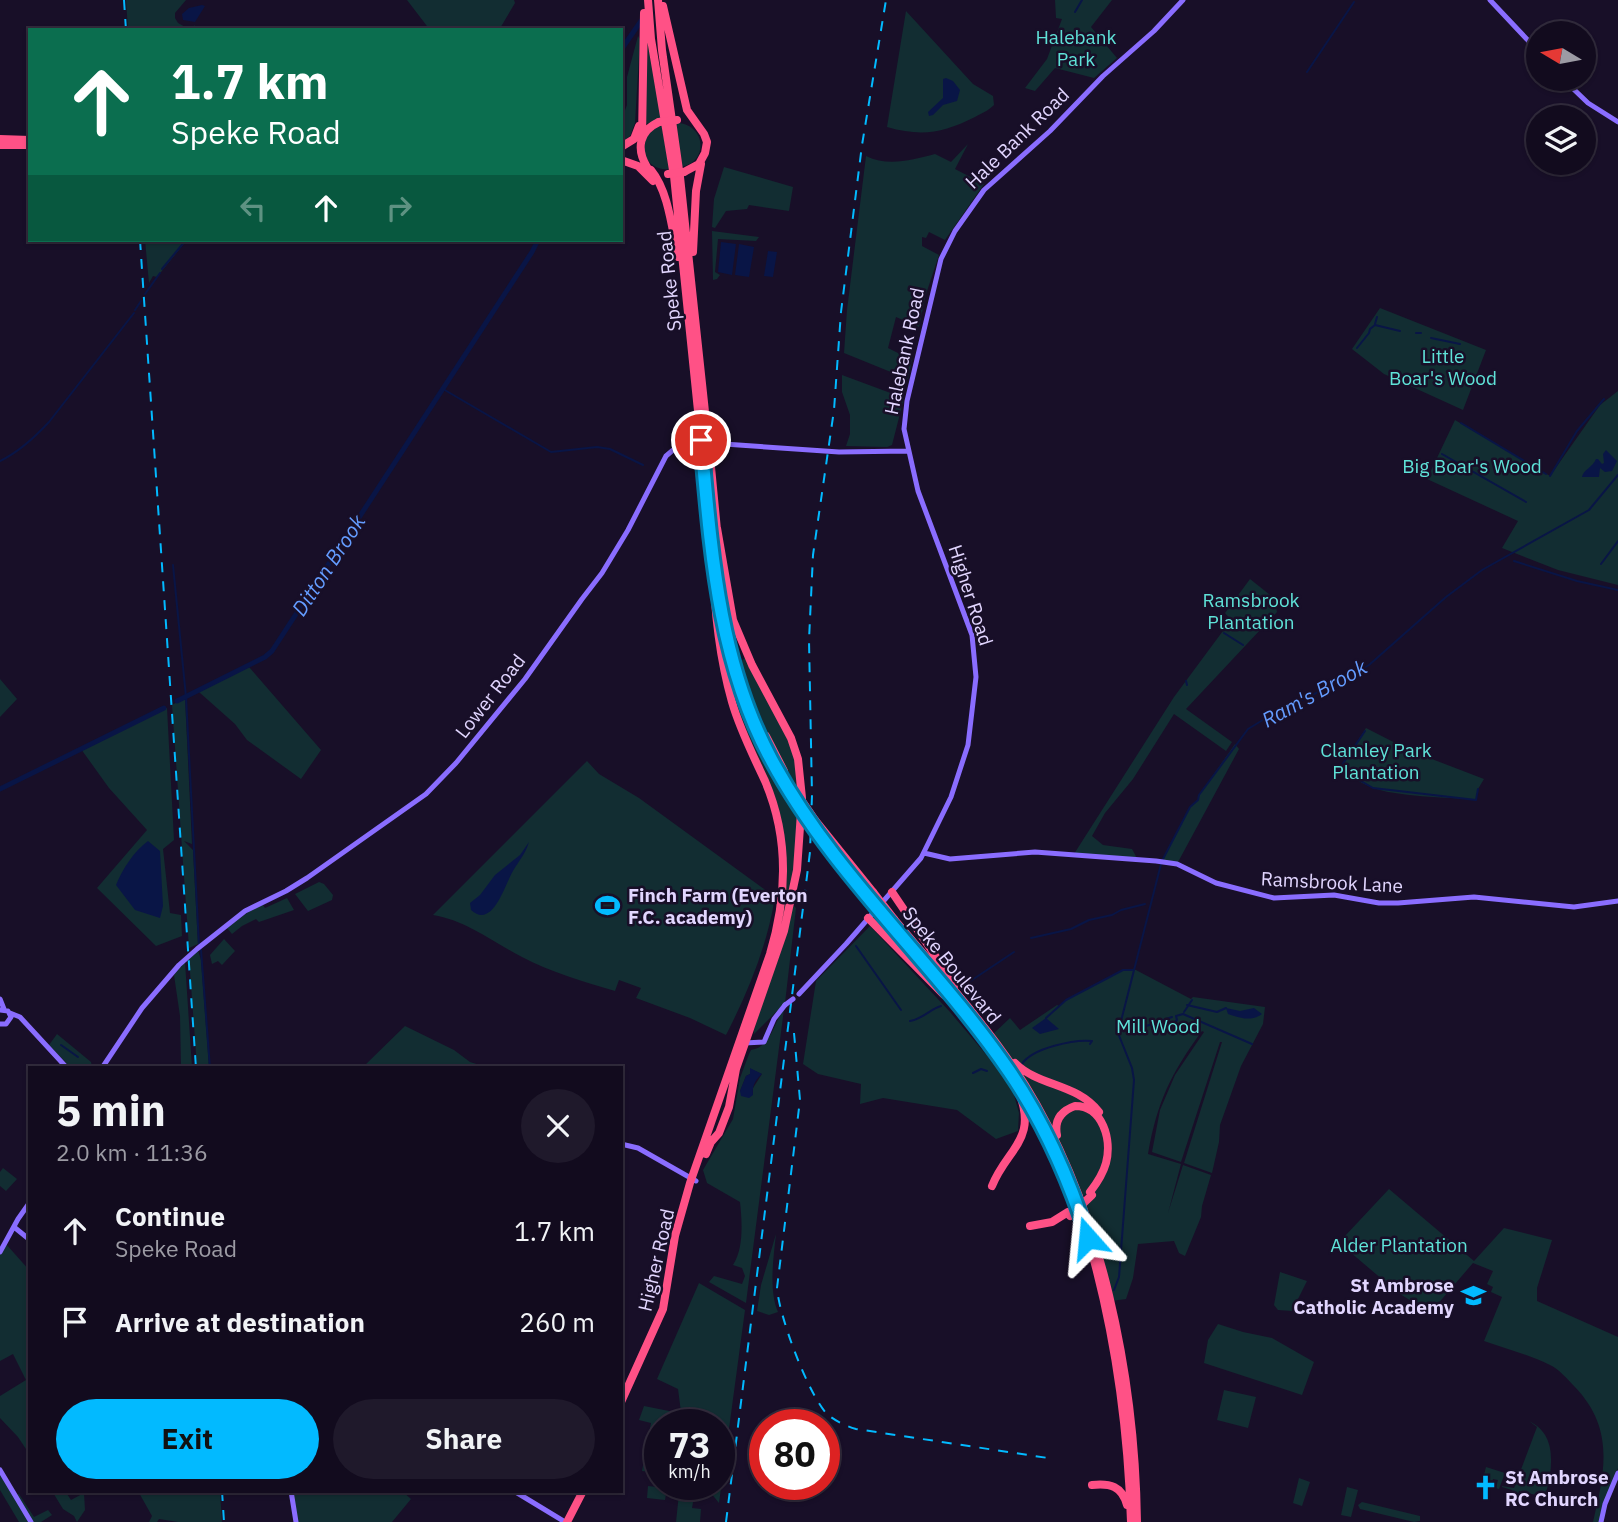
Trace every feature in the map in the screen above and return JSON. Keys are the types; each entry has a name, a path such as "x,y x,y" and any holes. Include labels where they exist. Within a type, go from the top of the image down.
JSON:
{"highway":[{"path":"646,0 641,155 658,180 673,236 690,335"},
{"name":"Speke Road","path":"646,0 674,176 690,335 717,528"},
{"path":"660,0 687,110 706,137 706,149 698,174 693,228 695,310"},
{"name":"Speke Road","path":"660,0 662,50 695,310 713,560"},
{"path":"623,148 637,135 642,103"},
{"path":"623,149 628,149 659,122 694,122"},
{"path":"0,139 28,140"},
{"path":"0,145 28,145"},
{"path":"623,159 634,160 658,174 668,174 696,167 704,158"},
{"path":"623,160 638,166 653,181 673,236"},
{"name":"Speke Boulevard","path":"717,528 725,606 740,670 759,721 797,799"},
{"name":"Higher Road","path":"623,1398 663,1309 675,1236 791,903 797,870 802,787 798,759 791,738 752,665 733,620 717,528"},
{"name":"Speke Boulevard","path":"713,560 722,618 734,668 769,757 815,824 871,895 1000,1049 1051,1130 1080,1198 1096,1245 1121,1357 1135,1464 1137,1522"},
{"name":"Higher Road","path":"713,560 722,663 741,731 779,822 783,864 782,896 775,936 742,1042"},
{"path":"892,892 977,1024"},
{"path":"868,918 977,1024"},
{"name":"Speke Boulevard","path":"977,1024 1018,1084 1046,1134 1070,1185 1088,1238 1109,1326 1127,1459 1130,1522"},
{"path":"987,1041 1017,1089 1024,1119 1019,1144 992,1186"},
{"path":"1000,1049 1027,1073 1083,1096 1103,1118 1110,1138 1111,1158 1105,1177 1091,1194 1069,1214 1031,1229"},
{"path":"1080,1198 1056,1128 1060,1114 1076,1106 1087,1108 1097,1115 1107,1138 1105,1168 1091,1194"},
{"path":"1092,1485 1107,1484 1121,1491 1126,1499 1130,1522"},
{"path":"566,1522 582,1493"}],"street":[{"name":"Hale Bank Road","path":"941,259 954,231 984,190 1050,131 1102,76 1154,31 1183,0"},
{"path":"1490,0 1526,38"},
{"path":"1576,91 1588,103 1618,122"},
{"name":"Halebank Road","path":"908,451 904,429 905,413 941,259"},
{"name":"Lower Road","path":"103,1066 142,1009 179,965 239,915 307,878 426,794 456,763 525,680 574,609 603,573 663,461 678,445 695,442 839,452 908,451"},
{"name":"Higher Road","path":"742,1042 764,1042 774,1019 785,1005 796,997 924,853 961,772 970,729 975,663 972,635 918,491 908,451"},
{"name":"Ramsbrook Lane","path":"924,853 950,859 1035,852 1156,861 1189,870 1216,883 1273,898 1334,895 1379,903 1474,897 1574,907 1618,901"},
{"path":"0,999 2,1009 10,1017 20,1017 65,1066"},
{"path":"0,1024 4,1024 10,1017"},
{"path":"623,1144 638,1148 694,1180"},
{"path":"0,1252 28,1205"},
{"path":"14,1227 28,1238"},
{"path":"0,1470 32,1522"},
{"path":"1601,1522 1618,1473"},
{"path":"291,1493 296,1522"},
{"path":"516,1493 566,1522"}],"green space":[{"path":"126,0 186,0 175,13 175,18 187,28 128,28"},
{"path":"407,0 514,0 515,3 500,28 428,28"},
{"name":"Halebank Park","path":"1055,0 1112,0 1091,27 1117,58 1094,78 1055,68 1035,91 1025,88 1047,59 1062,19 1056,18"},
{"path":"906,11 973,84 993,96 992,107 963,122 932,132 911,132 887,127"},
{"path":"646,20 661,118 646,124"},
{"path":"638,36 640,39 635,123 630,136 623,141 623,116 627,105 627,77"},
{"path":"675,124 694,130 701,144 696,158 681,167"},
{"path":"662,126 669,169 654,166 644,155 645,137 655,127"},
{"path":"968,144 955,169 984,184 945,240 929,232 926,238 922,237 922,246 939,255 919,327 896,317 888,348 912,360 908,379 844,353 866,156 891,162 935,154 951,162"},
{"path":"724,167 793,187 789,211 749,205 747,209 726,211 715,228 712,227 714,199"},
{"path":"712,231 759,237 756,241 718,239 715,272 720,275 713,280"},
{"path":"145,242 185,242 157,277 153,276 149,283"},
{"name":"Little Boar's Wood","path":"1380,308 1486,350 1463,410 1384,374 1352,349"},
{"path":"842,375 904,398 892,445 846,446 850,434 850,415 842,392"},
{"name":"Big Boar's Wood","path":"1618,391 1618,585 1558,570 1502,548 1518,521 1427,479 1455,420 1550,476 1600,405"},
{"name":"Ramsbrook Plantation","path":"1250,579 1274,598 1277,612 1186,709 1232,742 1226,751 1174,714 1133,779 1105,813 1092,836 1103,845 1132,849 1138,860 1074,854 1174,697 1231,620 1225,613"},
{"path":"721,628 737,686 799,812 795,866 785,919 771,958 784,846 734,698"},
{"path":"745,658 787,734 795,759 799,790 758,711 741,661"},
{"path":"249,667 321,750 301,779 247,740 235,724 199,692"},
{"path":"0,679 17,699 0,717"},
{"path":"185,698 192,844 184,841 193,850 198,944 189,948 172,705"},
{"path":"167,708 174,840 163,849 170,913 181,915 182,936 156,946 97,888 147,830 109,788 81,749"},
{"name":"Clamley Park Plantation","path":"1366,728 1411,751 1484,779 1476,800 1393,793 1363,784 1352,777 1342,770 1342,765"},
{"path":"1235,744 1239,749 1177,864 1162,862 1190,807 1198,800"},
{"name":"Finch Farm (Everton F.C. academy)","path":"587,761 599,774 639,798 775,897 756,967 726,1035 636,998 641,988 619,980 615,991 568,976 522,957 468,927 433,915"},
{"path":"319,882 333,895 332,900 308,911 295,894"},
{"path":"287,898 294,910 259,922 256,919 232,934 227,928 251,910 263,905 265,908"},
{"path":"793,905 796,908 785,1003 754,1034 754,1030"},
{"path":"870,926 950,1012 1011,1084 1019,1113 1018,1131 996,1139 957,1110 883,1098 860,1104 861,1084 818,1074 803,1064 816,981"},
{"path":"224,939 235,951 222,965 218,961 212,964 210,955"},
{"path":"198,950 209,1066 197,1066 189,958"},
{"path":"185,962 192,1066 181,1066 180,1016 174,975"},
{"name":"Mill Wood","path":"1134,969 1191,999 1193,997 1265,1007 1263,1024 1241,1066 1220,1125 1212,1173 1184,1163 1222,1042 1181,1162 1152,1152 1160,1110 1175,1075 1204,1032 1202,1031 1191,1046 1174,1075 1161,1103 1148,1154 1181,1164 1168,1213 1183,1165 1211,1175 1201,1217 1185,1256 1179,1253 1174,1241 1138,1244 1133,1278 1126,1299 1111,1301 1083,1203 1107,1169 1111,1145 1109,1133 1095,1107 1108,1153 1090,1192 1080,1198 991,1036 1010,1018 1020,1030 1066,1000 1123,970"},
{"path":"784,1009 746,1303 709,1282 714,1276 742,1284 745,1276 742,1268 733,1265 741,1243 740,1202 707,1183 703,1170 733,1119 740,1078 751,1050 767,1040","holes":["750,1069 762,1074 753,1088 753,1095 740,1091"]},
{"path":"405,1026 454,1050 470,1062 483,1066 364,1066"},
{"path":"57,1034 91,1062 92,1066 69,1066 49,1045"},
{"path":"3,1168 17,1179 6,1191 0,1186 0,1172"},
{"name":"Alder Plantation","path":"1389,1189 1474,1261 1504,1228 1552,1240 1537,1288 1537,1301 1618,1337 1618,1468 1599,1522 1593,1522 1601,1485 1603,1451 1596,1418 1574,1386 1553,1367 1484,1341 1502,1297 1491,1292 1493,1287 1487,1284 1493,1271 1473,1263 1430,1313 1397,1292 1343,1246 1345,1236"},
{"path":"776,1234 773,1285 778,1312 769,1315 757,1311 761,1285"},
{"path":"6,1244 28,1269 28,1452 0,1418 0,1396 26,1380 13,1354 0,1361 0,1252"},
{"path":"1280,1272 1307,1281 1292,1311 1278,1310 1274,1305"},
{"path":"699,1283 745,1310 732,1409 681,1409 678,1389 657,1379"},
{"path":"1218,1324 1272,1338 1314,1362 1302,1395 1204,1363 1208,1340"},
{"path":"1224,1390 1256,1397 1248,1428 1217,1420"},
{"path":"644,1406 659,1409 644,1409 644,1421 639,1420"},
{"path":"1529,1421 1536,1426 1542,1431 1549,1444 1550,1475 1561,1477 1550,1477 1545,1497 1519,1491 1516,1504 1509,1503 1512,1490 1502,1486 1514,1488 1537,1427"},
{"path":"1486,1467 1505,1473 1499,1489 1496,1488 1498,1480 1493,1479 1492,1482 1483,1479"},
{"path":"0,1470 34,1517 48,1510 52,1515 41,1522 19,1522 0,1490"},
{"path":"1299,1478 1310,1482 1302,1506 1293,1503"},
{"path":"1347,1487 1358,1490 1351,1517 1341,1515"},
{"path":"53,1493 66,1493 71,1500 84,1493 85,1510 77,1522 74,1516 63,1509"},
{"path":"139,1493 220,1493 222,1522 159,1519 157,1522 149,1522 152,1516"},
{"path":"292,1493 404,1493 411,1499 392,1522 296,1522"},
{"path":"678,1500 693,1500 692,1508 701,1509 700,1522 676,1522"},
{"path":"1362,1502 1420,1516 1420,1521 1414,1522 1360,1509 1358,1505"}],"shaded area":[{"path":"205,6 195,22 183,20 182,14 189,8"},
{"path":"943,79 953,81 960,90 957,101 943,105 929,116 928,112 943,98"},
{"path":"721,242 736,244 732,275 718,272"},
{"path":"739,244 754,247 749,277 735,275"},
{"path":"768,251 777,252 773,277 764,276"},
{"path":"1606,450 1617,461 1612,471 1605,472 1600,468 1599,477 1582,477 1596,459 1604,463 1603,454"},
{"path":"148,841 160,851 163,906 160,918 135,910 116,885 129,861"},
{"path":"529,842 492,910 479,915 471,910 470,903 480,895 495,875 520,855"},
{"path":"1226,1008 1240,1011 1254,1008 1262,1014 1250,1019 1241,1018 1228,1014"},
{"path":"1046,1018 1059,1029 1040,1034 1032,1028"},
{"path":"750,1068 762,1074 749,1098 741,1096 740,1091 746,1076 750,1074"}],"waterway":[{"path":"1075,12 1082,0"},
{"path":"1307,72 1354,2"},
{"name":"Ditton Brook","path":"623,47 641,21"},
{"path":"162,269 184,242"},
{"name":"Ditton Brook","path":"177,701 272,651 537,242"},
{"path":"145,294 160,273"},
{"path":"135,310 141,301"},
{"path":"0,461 26,444 49,422 134,313"},
{"path":"1375,324 1377,317"},
{"path":"1357,348 1375,325 1400,331"},
{"path":"1416,333 1421,333"},
{"path":"1431,338 1460,344"},
{"name":"Ditton Brook","path":"443,389 551,452 597,447 610,449 643,465"},
{"path":"1550,476 1577,431 1604,399"},
{"path":"1461,423 1546,474"},
{"path":"1442,454 1526,502"},
{"name":"Ram's Brook","path":"1163,859 1190,807 1198,800 1248,729 1369,665 1446,597 1482,570 1589,510 1618,475"},
{"path":"1601,564 1618,541"},
{"path":"1514,561 1577,581 1618,590"},
{"path":"173,565 186,697 199,945"},
{"path":"1224,633 1243,645"},
{"path":"1186,681 1187,685"},
{"name":"Ditton Brook","path":"0,789 164,708"},
{"path":"1365,731 1342,765 1342,770 1373,788 1476,800 1478,789"},
{"name":"Ram's Brook","path":"1114,1290 1119,1277 1134,1080 1118,1033 1161,864"},
{"path":"1031,938 1071,929 1089,920 1145,904"},
{"path":"856,946 901,1010"},
{"path":"201,950 210,1066"},
{"path":"969,982 1014,952"},
{"path":"1046,1018 1066,1000 1123,970 1132,970"},
{"path":"1184,1012 1192,1000"},
{"path":"1187,1005 1217,1012 1226,1008"},
{"path":"910,1021 941,1006"},
{"path":"1174,1023 1176,1016 1183,1014 1252,1044"},
{"path":"1129,1032 1172,1017"},
{"path":"1022,1064 1035,1053 1054,1046 1092,1041 1090,1044"},
{"path":"61,1045 78,1057"},
{"path":"973,1073 981,1069 987,1071"}],"railway":[{"path":"124,0 126,28"},
{"path":"726,1522 810,852 812,795 809,640 813,555 834,410 841,312 862,145 886,0"},
{"path":"140,242 196,1066"},
{"path":"794,1033 800,1100 777,1288 783,1317 796,1354 819,1404 834,1419 856,1429 1048,1458"},
{"path":"222,1493 224,1522"}],"place":[{"name":"Finch Farm (Everton F.C. academy)","path":"608,906"},
{"name":"St Ambrose Catholic Academy","path":"1474,1296"},
{"name":"St Ambrose RC Church","path":"1485,1488"}],"route":[{"path":"701,440 713,560 722,618 743,695 769,757 805,816 836,858 987,1041 1018,1084 1058,1158 1088,1238"}]}
